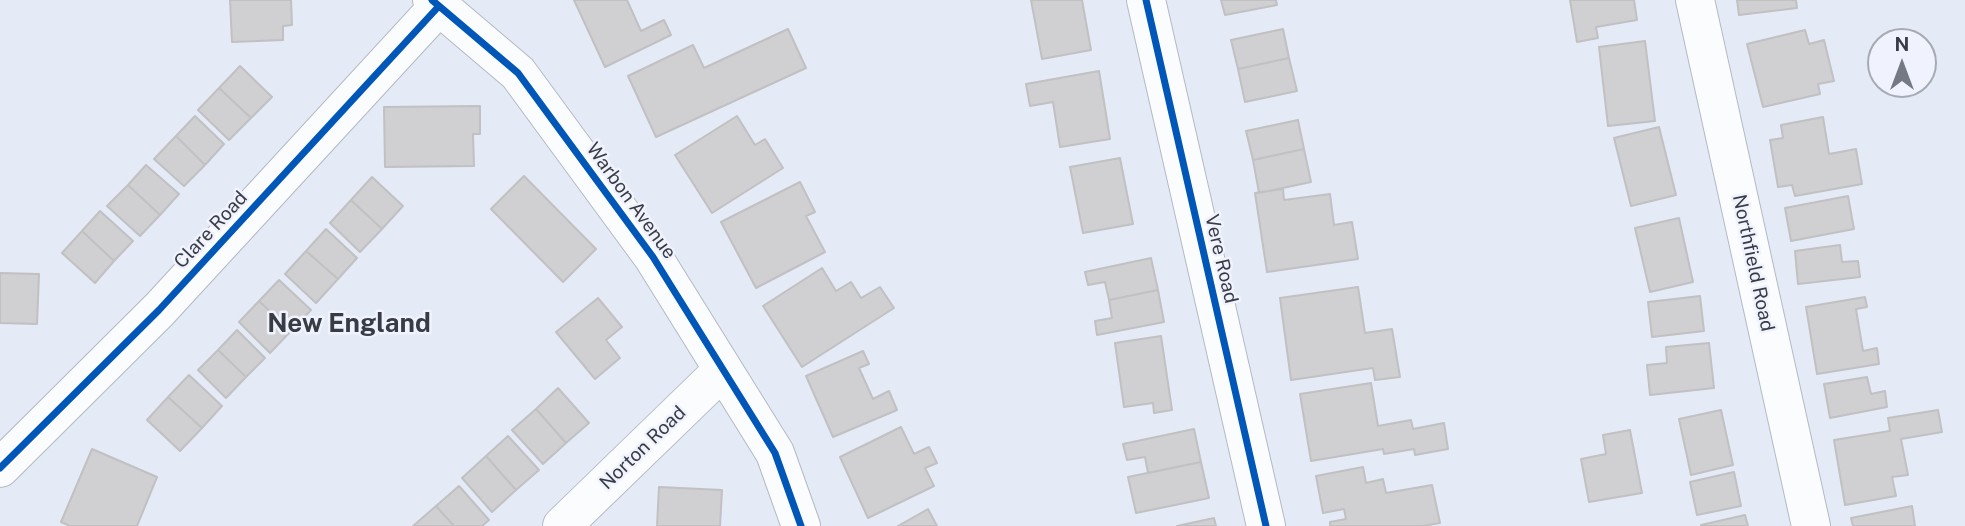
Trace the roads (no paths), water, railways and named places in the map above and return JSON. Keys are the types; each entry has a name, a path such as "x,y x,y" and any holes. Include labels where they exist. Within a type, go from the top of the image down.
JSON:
{"street":[{"name":"Vere Road","path":"1146,0 1266,526"},
{"name":"Northfield Road","path":"1695,0 1811,526"},
{"name":"Warbon Avenue","path":"435,3 518,73 653,257 775,453 801,526"},
{"name":"Clare Road","path":"0,468 159,310 435,3"},
{"name":"Norton Road","path":"562,526 723,370"}],"district":[{"name":"New England","path":"349,324"}]}
